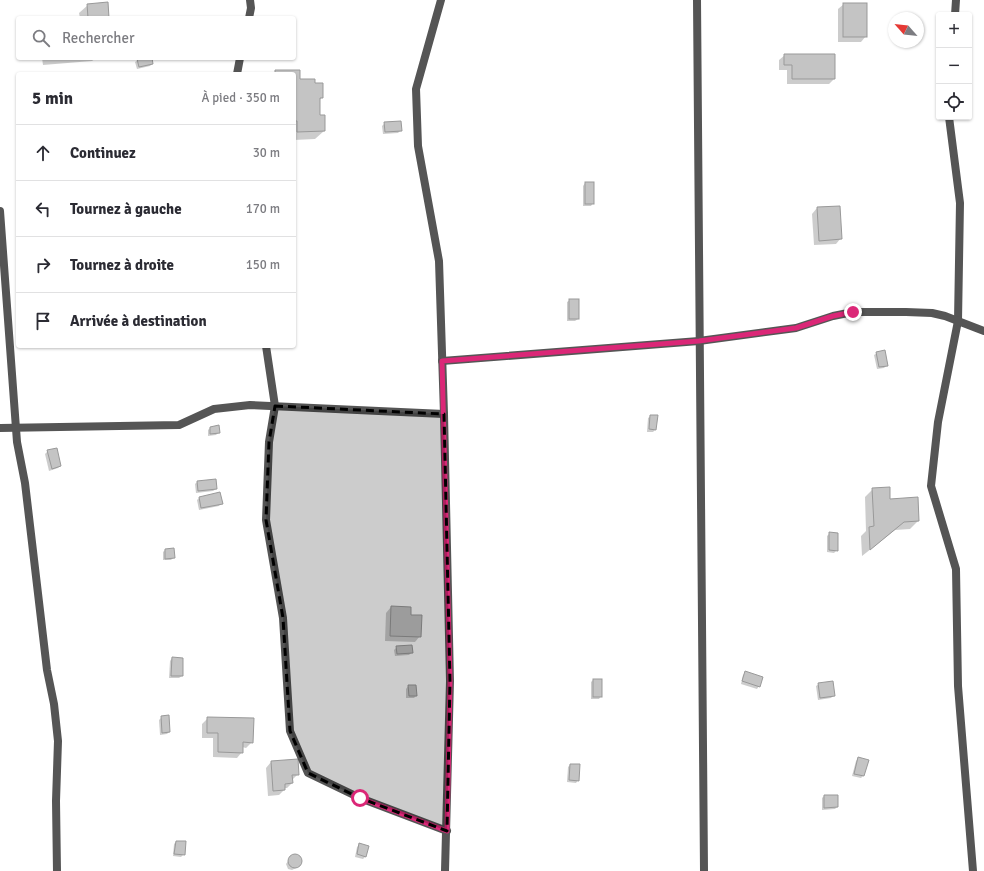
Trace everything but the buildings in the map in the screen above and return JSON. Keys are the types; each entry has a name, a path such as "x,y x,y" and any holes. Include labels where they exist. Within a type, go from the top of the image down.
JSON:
{"street":[{"path":"249,16 251,8 250,0"},
{"path":"441,0 416,89 418,146 438,261 444,414 450,681 445,871"},
{"path":"697,0 704,871"},
{"path":"955,12 956,0"},
{"path":"236,72 240,60"},
{"path":"949,120 960,203 958,321 938,422 931,486 956,569 958,686 973,871"},
{"path":"0,211 17,442 25,483 47,670 54,704 58,740 56,800 57,871"},
{"path":"442,361 699,341 796,328 833,316 853,312 906,312 932,314 944,316 984,331"},
{"path":"266,348 275,406 269,442 266,520 283,618 290,731 308,773 360,798 447,831"},
{"path":"0,428 179,425 214,409 250,405 444,414"}],"highlighted area":[{"path":"275,406 444,414 450,681 447,831 360,798 308,773 290,731 283,618 266,520 269,442"}],"route":[{"path":"360,798 447,831 450,681 442,361 699,341 796,328 833,316 853,312"}]}
